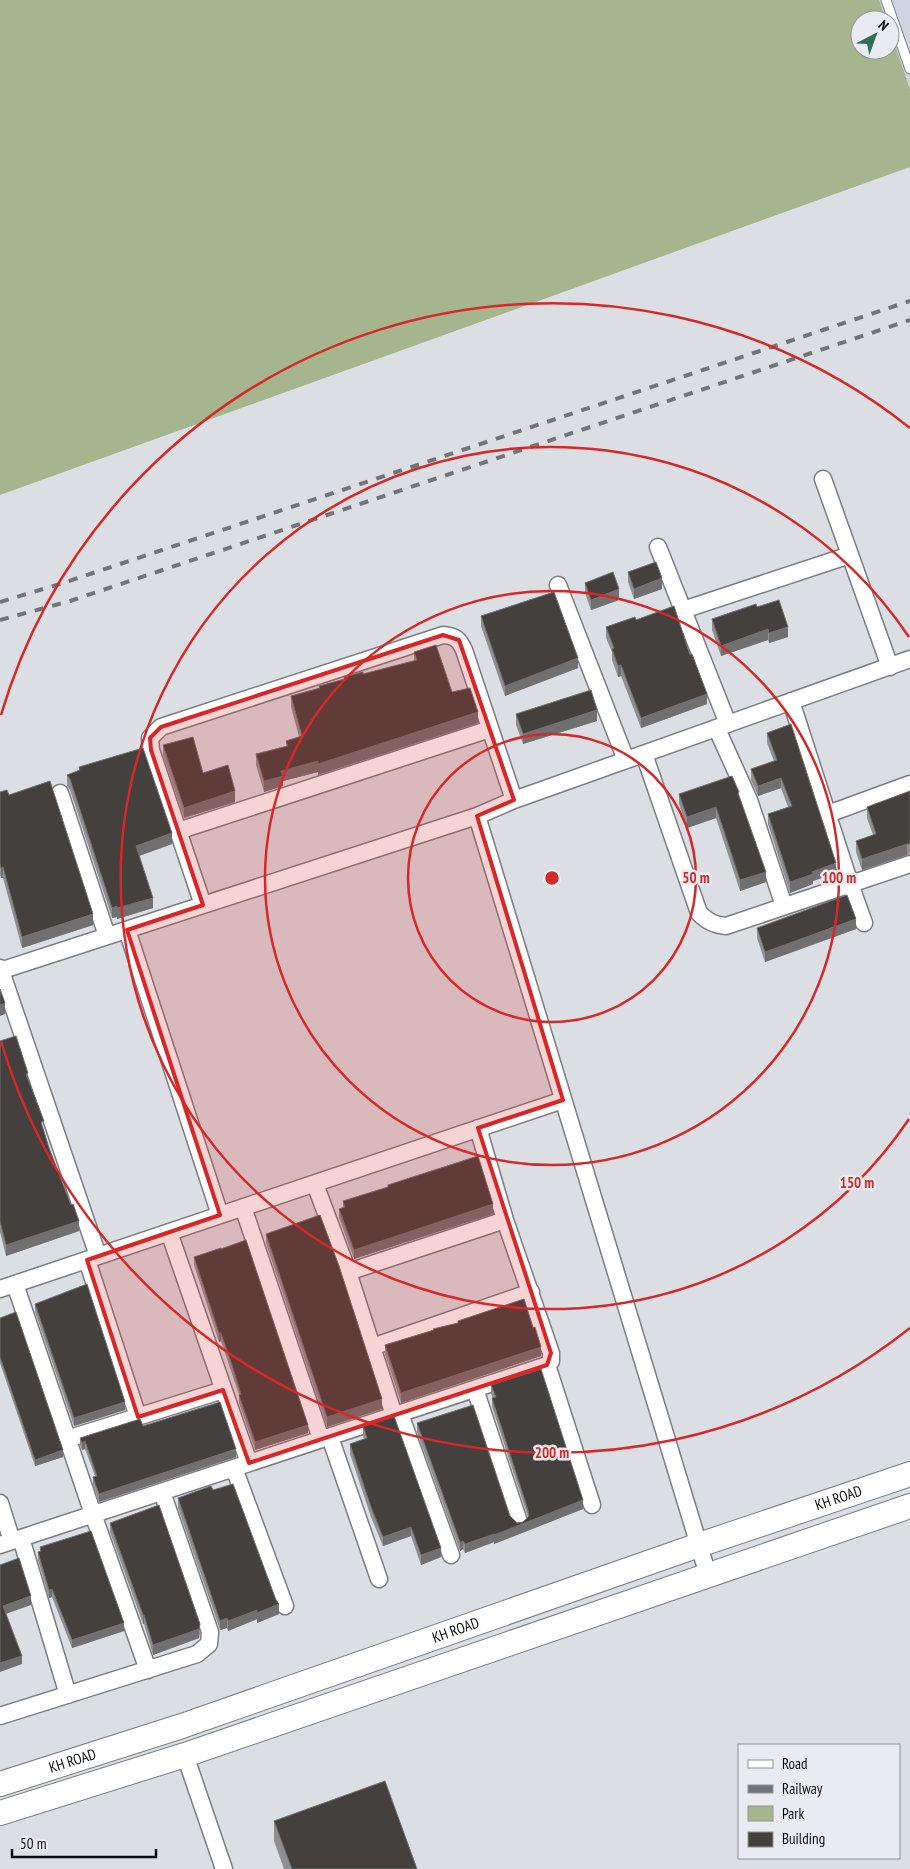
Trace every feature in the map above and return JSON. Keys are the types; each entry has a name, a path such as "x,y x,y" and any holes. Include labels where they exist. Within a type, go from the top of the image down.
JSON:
{"main road":[{"name":"KH ROAD","path":"0,1784 182,1726 699,1544 910,1474"},
{"name":"KH ROAD","path":"0,1813 185,1755 910,1506"}],"street":[{"path":"823,479 890,667"},
{"path":"658,547 683,610 784,906"},
{"path":"683,610 850,555"},
{"path":"558,585 626,760"},
{"path":"203,905 150,750 150,738 161,727 442,635 452,636 459,640 464,650 514,800"},
{"path":"138,1417 93,1258 0,970 477,816 514,800 910,659"},
{"path":"791,701 864,924"},
{"path":"178,831 490,729"},
{"path":"644,754 699,913 717,925 726,926 910,864"},
{"path":"828,814 910,784"},
{"path":"60,794 107,936"},
{"path":"477,816 708,1575"},
{"path":"127,930 220,1215"},
{"path":"148,1670 68,1439 8,1286 563,1100"},
{"path":"11,1541 547,1365 552,1360 551,1353 505,1220 478,1128"},
{"path":"315,1184 348,1272 372,1347 452,1555"},
{"path":"243,1207 325,1438 379,1579"},
{"path":"348,1272 505,1220"},
{"path":"169,1232 223,1390 242,1466 285,1606"},
{"path":"372,1347 531,1292"},
{"path":"547,1365 592,1504"},
{"path":"475,1389 519,1522"},
{"path":"68,1439 223,1390"},
{"path":"0,1716 197,1654 209,1644 210,1632 162,1492"},
{"path":"0,1503 11,1541 68,1695"},
{"path":"185,1755 224,1869"}],"lane":[{"path":"886,0 910,69"}],"highlighted area":[{"path":"443,635 459,640 514,800 477,816 563,1100 478,1128 551,1353 547,1365 249,1463 223,1390 138,1417 87,1260 220,1215 127,930 203,905 151,750 150,738 161,727"}],"shaded area":[{"path":"863,0 910,0 910,121 893,60 900,60 900,10 867,10"}],"green space":[{"path":"0,0 879,0 882,10 850,10 850,60 900,60 910,89 910,167 0,495"}],"building":[{"path":"656,562 662,578 634,589 628,572"},
{"path":"613,572 619,589 591,600 585,583"},
{"path":"554,592 578,658 505,686 481,616"},
{"path":"779,600 788,627 769,633 768,629 721,646 712,619 756,604 757,607"},
{"path":"674,606 690,655 692,654 707,694 641,718 621,665 618,666 606,627 635,617 636,620"},
{"path":"436,645 452,692 470,688 478,712 318,764 318,761 281,771 283,776 264,781 256,754 288,746 286,741 302,736 291,696 320,688 319,686 345,679 344,677 417,660 414,652"},
{"path":"591,690 597,710 523,734 516,714"},
{"path":"791,724 836,863 790,882 768,814 792,806 781,778 758,786 751,769 777,760 767,733"},
{"path":"193,737 203,773 228,765 235,791 184,808 163,745"},
{"path":"143,748 172,833 136,846 153,898 112,908 70,779 67,775 80,770 79,767"},
{"path":"732,776 766,872 740,880 716,807 687,817 679,794"},
{"path":"50,781 93,914 22,937 3,867 1,868 0,864 0,792 7,790 9,795"},
{"path":"910,791 910,844 862,859 856,841 876,834 867,807"},
{"path":"847,895 856,919 765,952 757,928"},
{"path":"0,989 5,1003 0,1005"},
{"path":"16,1036 28,1073 26,1074 44,1121 41,1122 49,1148 79,1221 6,1245 0,1221 0,1041"},
{"path":"478,1156 493,1204 354,1250 339,1209 345,1207 343,1201"},
{"path":"320,1215 339,1266 382,1399 327,1417 266,1234"},
{"path":"246,1240 308,1425 255,1442 239,1395 241,1394 232,1365 221,1333 219,1333 194,1257"},
{"path":"87,1284 125,1402 74,1418 35,1304"},
{"path":"524,1299 541,1347 401,1393 385,1345 458,1323 458,1321"},
{"path":"16,1312 63,1450 35,1460 0,1357 0,1318"},
{"path":"541,1369 583,1500 494,1535 465,1544 463,1541 460,1542 417,1423 473,1405 510,1516 517,1523 523,1522 529,1516 528,1510 492,1398 496,1397 491,1385"},
{"path":"220,1402 236,1449 99,1494 93,1477 97,1476 85,1441 82,1443 80,1438 140,1419 143,1426"},
{"path":"394,1416 441,1548 421,1555 411,1527 383,1537 350,1444 367,1438 363,1426"},
{"path":"233,1484 279,1604 257,1613 257,1610 228,1621 227,1618 220,1621 178,1498 211,1486 213,1490"},
{"path":"159,1505 200,1624 199,1629 153,1645 110,1523"},
{"path":"91,1531 124,1623 72,1640 52,1589 49,1590 38,1552 41,1551 40,1547"},
{"path":"19,1558 31,1596 3,1606 22,1656 0,1663 0,1565"},
{"path":"385,1781 417,1869 292,1869 274,1821"}],"railway":[{"path":"0,602 63,583 910,301"},
{"path":"0,620 70,601 910,320"}]}
